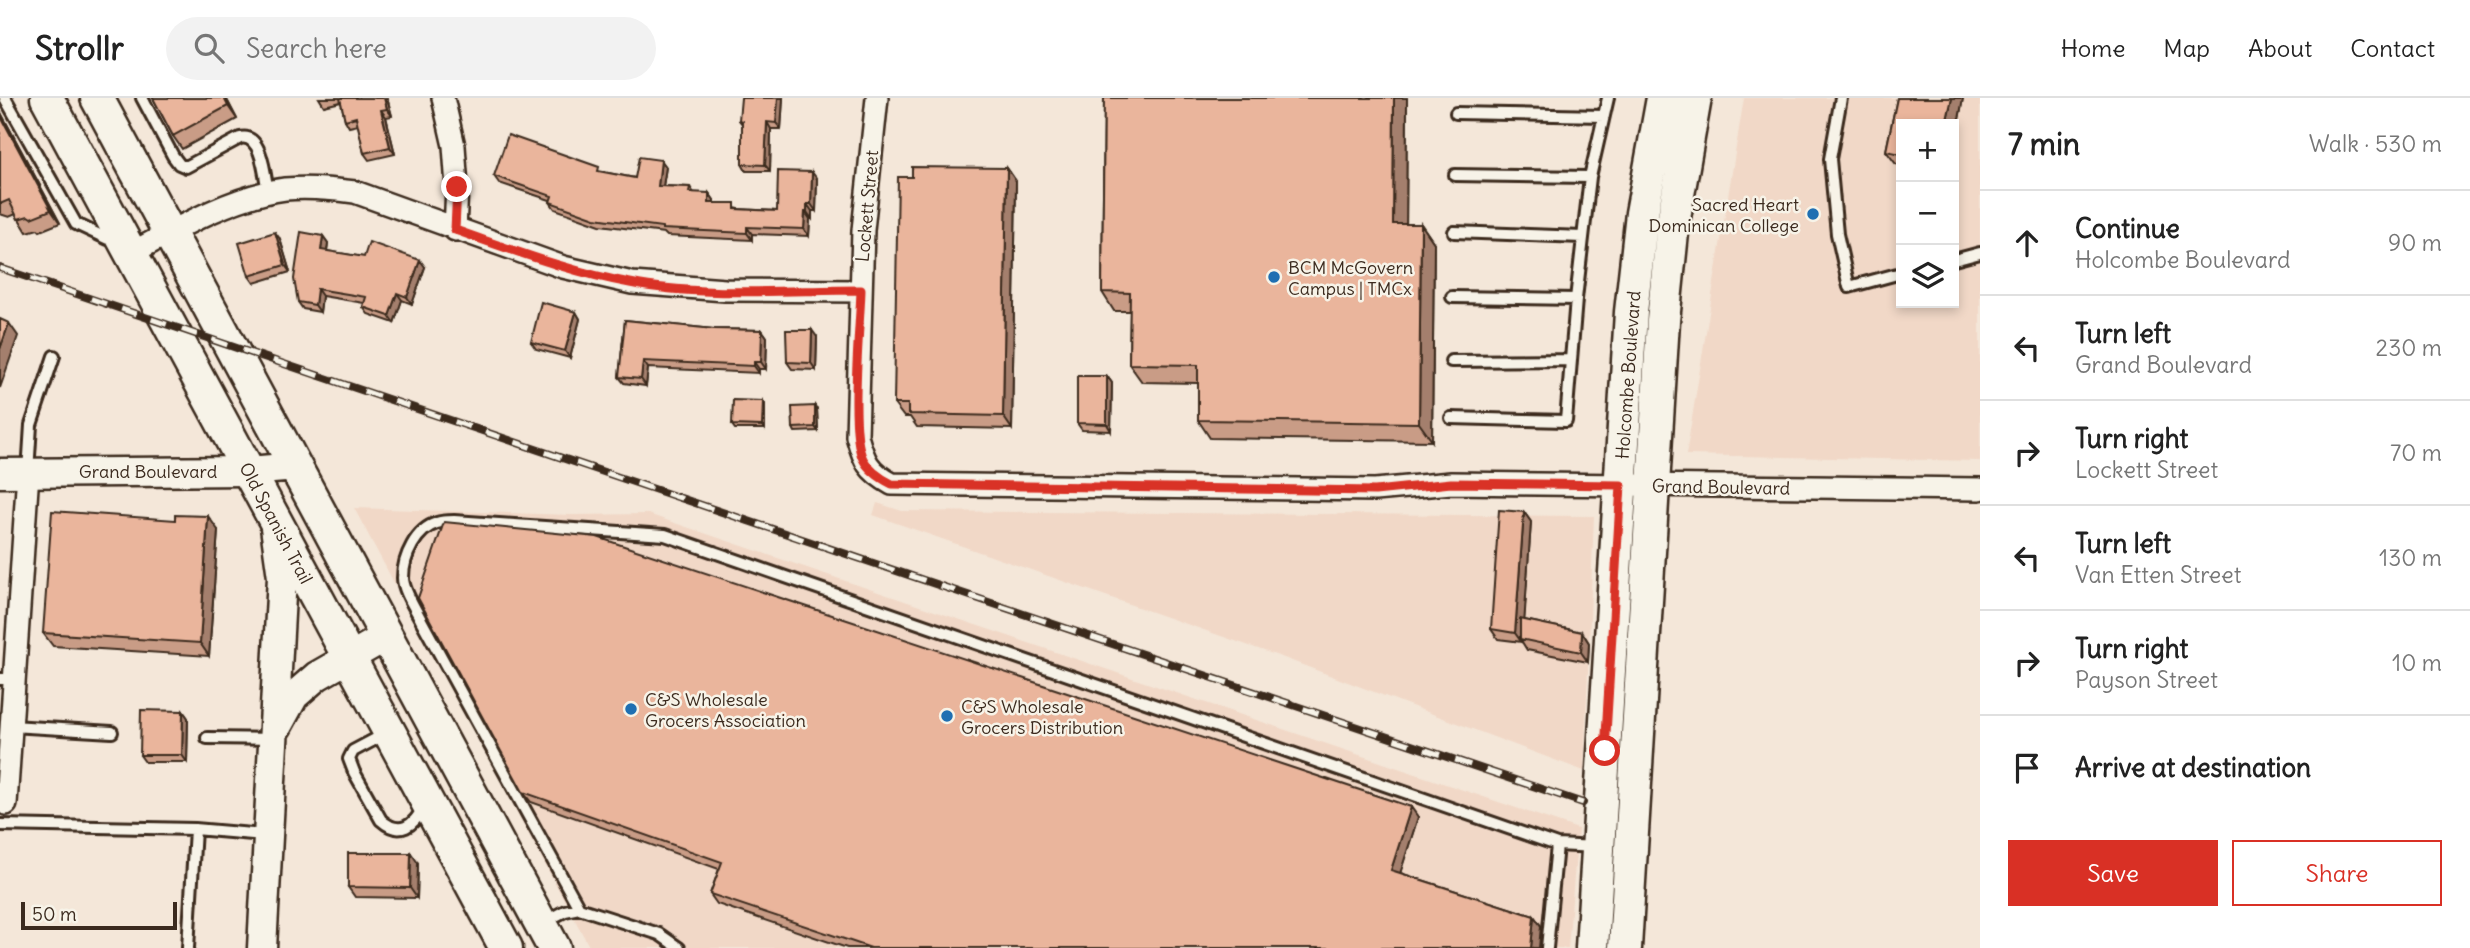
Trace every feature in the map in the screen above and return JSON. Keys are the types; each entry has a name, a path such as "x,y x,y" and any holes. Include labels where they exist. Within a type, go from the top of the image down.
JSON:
{"main road":[{"name":"Old Spanish Trail","path":"47,98 506,948"},
{"path":"97,98 548,936"},
{"name":"Holcombe Boulevard","path":"1592,948 1631,312 1642,214 1663,98"},
{"name":"Holcombe Boulevard","path":"1625,948 1663,321 1672,235 1695,98"},
{"path":"426,802 464,782"}],"street":[{"path":"443,98 454,146 457,187 455,230"},
{"name":"Lockett Street","path":"877,98 863,230 857,436 863,460 877,476"},
{"path":"125,244 170,233 245,198 285,189 324,188 355,192 563,267 632,284 725,290 861,290"},
{"name":"Grand Boulevard","path":"0,472 248,471 296,467"},
{"path":"6,804 11,726 7,679 28,472"},
{"name":"Grand Boulevard","path":"877,476 892,484 914,486 1375,491 1451,483 1980,489"},
{"path":"262,948 282,577 274,520"},
{"path":"274,736 294,696 317,676 387,636"}],"lane":[{"path":"142,98 173,156 179,164 186,167 240,138 251,138 258,147 268,193"},
{"path":"1451,418 1566,421 1590,177 1608,98"},
{"path":"1841,98 1830,159 1837,234 1849,286 1896,274"},
{"path":"7,104 76,224 107,239 125,244"},
{"path":"1456,113 1604,116"},
{"path":"1455,174 1590,177"},
{"path":"1454,232 1583,237"},
{"path":"1959,259 1980,253"},
{"path":"1452,297 1576,299"},
{"path":"28,472 31,425 54,356"},
{"path":"1451,360 1571,360"},
{"path":"579,908 421,620 403,580 414,541 426,528 437,523 454,521 666,535 1557,845 1598,847"},
{"path":"11,726 112,732"},
{"path":"390,732 353,751 349,759 354,772 381,820 387,825 395,828 409,826 417,820 426,802"},
{"path":"206,738 274,736"},
{"path":"0,825 195,830 268,835"},
{"path":"188,948 195,830"},
{"path":"1547,948 1557,845"},
{"path":"548,936 565,911 579,908 659,934 679,948"}],"shaded area":[{"name":"Sacred Heart Dominican College","path":"1744,98 1980,98 1980,461 1686,455"},
{"path":"877,503 902,511 1594,516 1584,771 1284,658 873,515"},
{"path":"354,508 572,515 648,514 1578,829 1568,948 590,948"}],"building":[{"path":"153,98 224,98 228,106 173,136"},
{"path":"340,98 384,98 387,109 381,110 390,147 364,153 356,117 345,120"},
{"path":"741,98 778,98 776,123 767,122 765,165 742,164 742,121 739,120"},
{"name":"BCM McGovern Campus | TMCx","path":"1104,98 1394,98 1393,224 1421,224 1419,423 1198,420 1198,365 1129,364 1130,293 1102,292"},
{"path":"1897,98 1952,98 1947,119 1896,119 1896,153 1886,151"},
{"path":"0,115 51,210 31,218 28,216 18,219 9,200 0,204"},
{"path":"508,135 599,167 598,171 635,178 639,157 661,160 658,186 690,187 689,192 709,193 709,203 735,203 735,209 777,211 778,171 812,172 811,204 807,204 804,229 747,227 747,233 662,229 595,218 550,202 552,196 494,176"},
{"path":"912,167 1007,168 1003,416 908,414 908,404 894,404 898,177 912,177"},
{"path":"275,232 285,265 249,276 239,243"},
{"path":"301,232 323,236 321,250 364,257 369,242 420,260 407,297 397,293 389,316 363,307 366,297 317,289 315,305 298,302 294,279"},
{"path":"541,302 576,312 565,351 531,342"},
{"path":"0,319 9,323 0,349"},
{"path":"625,320 714,329 762,330 761,362 754,362 754,366 643,361 641,379 619,377"},
{"path":"786,330 812,330 811,363 787,362"},
{"path":"1077,376 1107,376 1107,424 1077,423"},
{"path":"733,400 763,401 762,426 732,425"},
{"path":"815,406 815,427 793,428 792,407"},
{"path":"1499,510 1524,512 1515,633 1491,629"},
{"path":"52,511 175,520 175,515 208,516 200,643 43,633"},
{"name":"C&S Wholesale Grocers Distribution","path":"444,522 597,537 1411,807 1391,870 1534,916 1531,948 871,948 710,894 722,862 523,792 418,598"},
{"path":"1520,619 1582,632 1581,652 1520,639"},
{"path":"141,710 183,711 182,755 140,755"},
{"path":"348,853 411,853 410,888 348,887"}],"railway":[{"path":"0,268 1583,803"}],"place":[{"name":"Sacred Heart Dominican College","path":"1813,214"},
{"name":"BCM McGovern Campus | TMCx","path":"1274,277"},
{"name":"C&S Wholesale Grocers Association","path":"631,709"},
{"name":"C&S Wholesale Grocers Distribution","path":"947,716"}],"route":[{"path":"457,187 455,230 563,267 632,284 678,288 861,290 857,436 863,460 877,476 892,484 1375,491 1451,483 1621,485 1605,751"}]}
